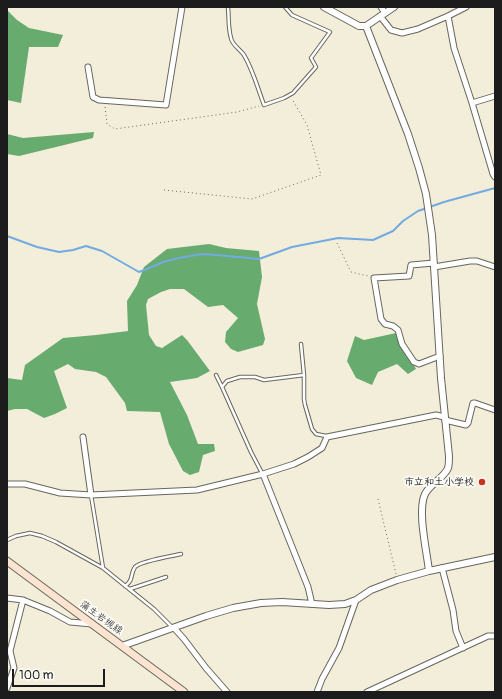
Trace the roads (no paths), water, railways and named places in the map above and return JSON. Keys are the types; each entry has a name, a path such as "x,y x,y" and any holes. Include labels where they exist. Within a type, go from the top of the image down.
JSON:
{"main road":[{"name":"蒲生岩槻線","path":"7,561 184,692"}],"street":[{"path":"88,67 93,97 99,100 166,105 182,7"},
{"path":"324,7 359,26 366,26 394,7"},
{"path":"381,7 390,30 402,33 418,29 466,7"},
{"path":"448,16 454,48 495,177"},
{"path":"366,26 408,134 419,168 426,194 432,235 444,418 449,468 425,494 422,505 422,522 430,571"},
{"path":"472,103 495,96"},
{"path":"440,356 419,364 414,362 402,344 398,330 394,326 385,324 381,319 374,278 409,276 411,265 434,265 477,261 495,267"},
{"path":"7,484 25,484 60,493 91,495 197,490 262,474 294,464 322,448 327,437 436,415 466,425 468,423 473,403 495,410"},
{"path":"83,437 91,495"},
{"path":"262,474 308,587 312,604"},
{"path":"122,646 233,608 261,603 282,602 329,605 345,604 356,600 371,590 397,580 442,568 495,557"},
{"path":"442,568 453,610 456,631 463,648"},
{"path":"7,598 23,600 50,611 70,622 92,624"},
{"path":"7,688 14,668 10,651 23,600"},
{"path":"317,692 322,679 339,648 356,600"},
{"path":"174,628 227,692"},
{"path":"367,692 488,636 495,636"}],"lane":[{"path":"228,7 229,27 232,43 239,48 249,64 264,105 293,93 316,67 311,58 330,32 292,15 285,7"},
{"path":"301,344 304,375 304,399 312,429 316,434 327,437"},
{"path":"216,375 262,474"},
{"path":"222,387 227,381 240,377 255,376 264,380 304,375"},
{"path":"91,495 103,568"},
{"path":"7,540 16,536 30,533 56,542 103,568 154,609 174,628"},
{"path":"125,586 130,582 135,567 138,564 181,554"},
{"path":"130,590 166,577"}],"waterway":[{"path":"7,236 37,247 59,252 86,246 102,251 139,272 163,262 202,254 259,259 292,247 338,238 373,240 393,231 403,221 418,211 495,188"}],"place":[{"name":"市立和土小学校","path":"482,482"}]}
